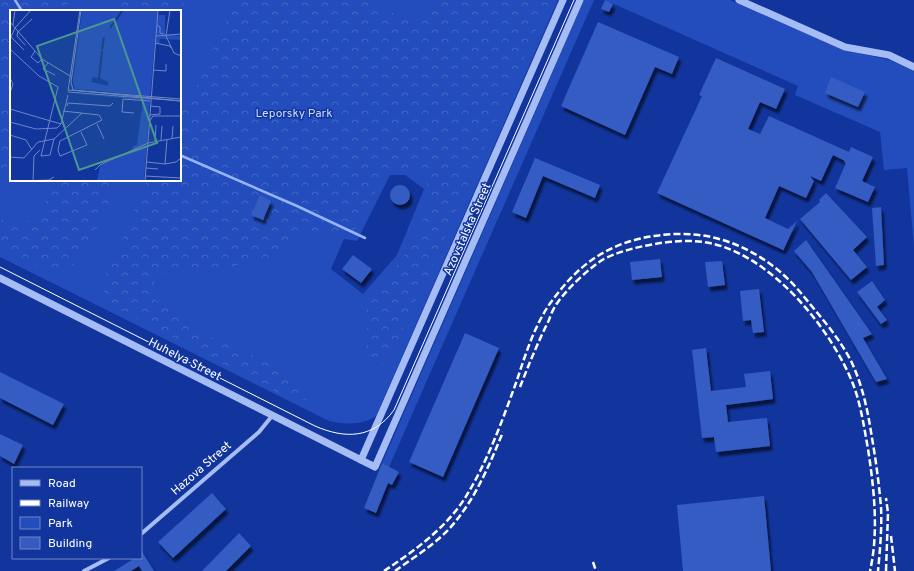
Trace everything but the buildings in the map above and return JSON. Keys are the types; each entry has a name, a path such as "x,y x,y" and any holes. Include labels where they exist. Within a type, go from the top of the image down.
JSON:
{"street":[{"name":"Azovstalska Street","path":"360,460 563,0"},
{"name":"Azovstalska Street","path":"375,468 580,0"},
{"path":"739,0 845,47 889,55 914,66"},
{"name":"Huhelya Street","path":"0,278 375,468"},
{"name":"Hazova Street","path":"142,533 259,432 272,416"},
{"path":"84,571 107,559"}],"green space":[{"name":"Leporsky Park","path":"0,0 558,0 376,416 359,423 329,421 0,257","holes":["390,175 405,175 424,189 397,255 363,294 331,269 344,239 357,241"]},
{"path":"0,0 70,0 64,10 10,10 10,84 0,87"},
{"path":"111,0 185,0 181,12 181,10 115,10 114,3"},
{"name":"Leporsky Park","path":"234,0 367,0 409,21 414,21 419,20 431,13 438,0 550,0 421,291 387,361 378,366 374,366 367,362 365,356 368,339 366,312 374,295 413,242 426,211 429,196 428,187 422,177 411,170 399,168 388,172 380,181 364,216 351,231 344,236 331,238 313,235 299,236 290,241 271,257 264,260 243,263 217,272 205,273 168,271 155,281 152,289 155,300 163,306 178,313 202,332 257,357 285,376 302,384 310,392 310,395 306,400 280,395 255,379 128,314 116,307 104,293 103,281 115,257 147,181 181,181 182,107 197,86 204,67 224,27"},
{"path":"584,0 594,0 389,467 382,463"},
{"path":"605,0 730,0 844,50 890,60 914,71 914,247 907,168 884,170 880,132 795,95 798,86"},
{"path":"10,102 10,152 5,171 0,180 0,104"},
{"path":"55,181 118,181 96,231 80,259 66,270 60,272 51,271 0,248 0,218 10,223 20,224 28,221 42,207"}],"waterway":[{"path":"15,0 21,10"},
{"path":"182,156 297,206 365,238"}],"tram line":[{"path":"0,267 315,426 337,433 348,434 358,434 377,427 386,420 394,410 574,0"}],"railway":[{"path":"384,571 428,539 448,520 465,498 494,440 512,395 530,343 542,316 549,304 570,279 582,267 610,249 641,238 676,234 694,234 712,237 729,242 761,258 789,280 801,293 828,326 847,354 856,372 865,400 876,464 881,515 881,539 878,571"},
{"path":"520,387 537,345 557,304 579,279 592,267 604,259 635,248 681,241 698,241 716,244 744,256 764,269 801,303 832,343 853,384 864,424 874,494 875,526 873,556 870,571"},
{"path":"395,571 437,540 458,518 480,483 503,432"},
{"path":"886,498 888,513 886,571"},
{"path":"891,536 895,571"},
{"path":"593,562 596,571"}]}
